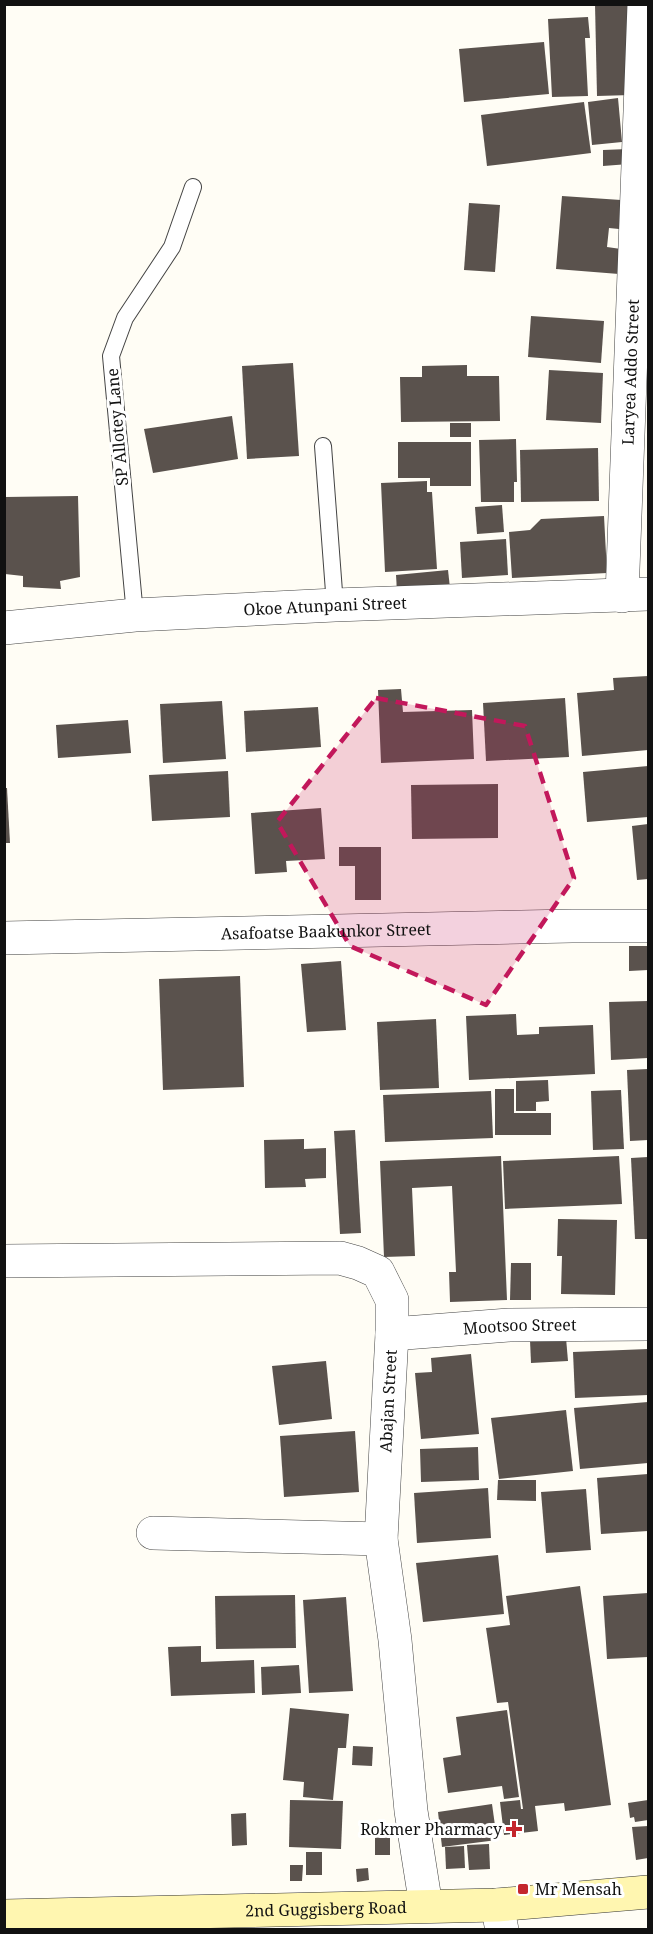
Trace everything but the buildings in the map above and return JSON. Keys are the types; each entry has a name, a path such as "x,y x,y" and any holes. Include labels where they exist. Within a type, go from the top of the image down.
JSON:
{"main road":[{"name":"2nd Guggisberg Road","path":"4,1916 426,1906 500,1917 648,1892"}],"street":[{"name":"Laryea Addo Street","path":"635,595 644,4"},
{"name":"Okoe Atunpani Street","path":"4,628 135,615 335,604 635,595"},
{"name":"Asafoatse Baakunkor Street","path":"4,938 648,926"},
{"name":"Abajan Street","path":"4,1261 340,1258 378,1272 392,1300 381,1539 395,1640 411,1811 426,1906"},
{"name":"Mootsoo Street","path":"392,1335 509,1325 648,1324"},
{"path":"153,1533 381,1539"}],"lane":[{"name":"SP Allotey Lane","path":"135,615 111,356 125,318 172,247 193,187"},
{"path":"323,446 335,604"}],"highlighted area":[{"path":"376,698 525,726 574,878 486,1005 350,946 277,822"}],"place":[{"name":"Rokmer Pharmacy","path":"514,1829"},
{"name":"Mr Mensah","path":"523,1889"}]}
